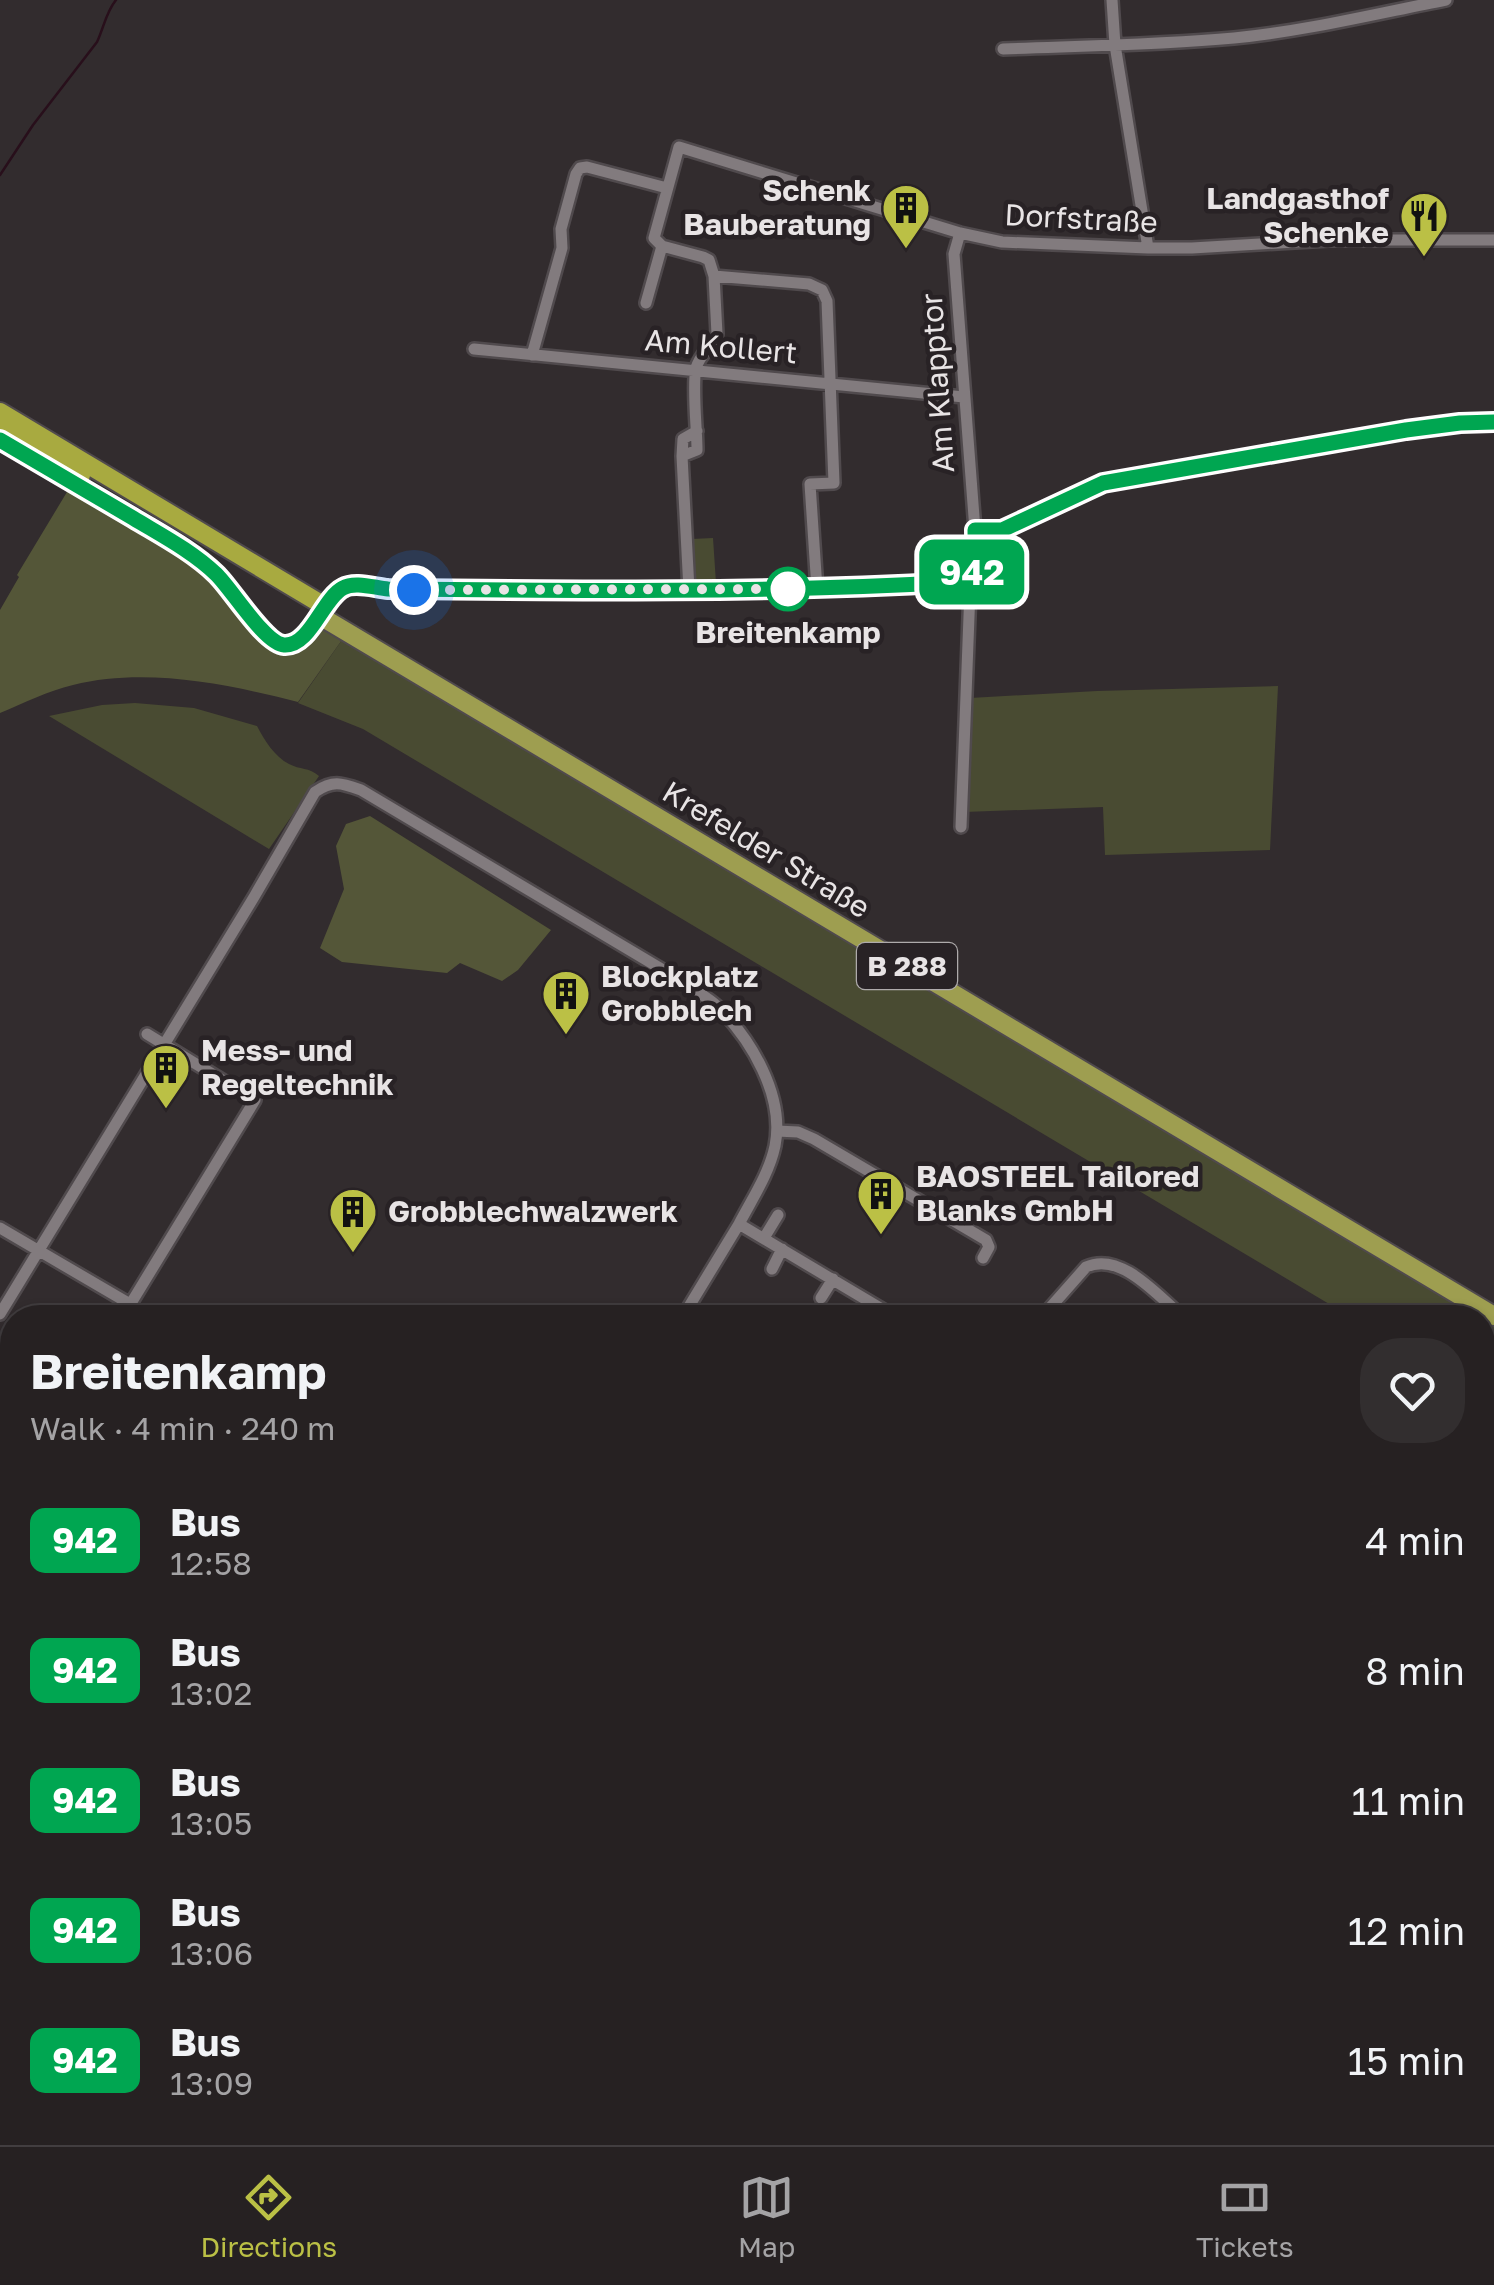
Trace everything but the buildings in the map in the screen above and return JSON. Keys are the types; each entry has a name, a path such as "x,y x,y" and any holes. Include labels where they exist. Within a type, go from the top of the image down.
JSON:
{"highway":[{"name":"Krefelder Straße","path":"0,412 323,611"},
{"name":"Krefelder Straße","path":"0,426 323,611"}],"main road":[{"name":"Krefelder Straße","path":"323,611 1494,1304"},
{"name":"Krefelder Straße","path":"323,611 1476,1305"}],"street":[{"path":"1112,0 1115,45 1148,248"},
{"path":"1003,49 1256,35 1446,0"},
{"name":"Dorfstraße","path":"667,188 679,147 960,233 1002,242 1192,248 1328,240 1494,240"},
{"path":"532,354 562,248 561,229 580,168 667,188 654,238 662,246 704,256 714,276 717,334 703,352 696,370 697,450 682,456 688,590"},
{"name":"Am Klapptor","path":"960,233 954,254 975,530"},
{"path":"646,303 662,246"},
{"path":"714,276 809,284 822,290 827,301 834,483 810,484 817,589"},
{"name":"Am Kollert","path":"474,349 964,397"},
{"path":"0,440 181,547 214,572 272,640 286,645 294,643 343,588 354,585 388,589 688,590 956,582 972,572 975,530 1002,530 1103,483 1406,430 1494,422"},
{"path":"961,827 970,590 966,579"},
{"path":"5,1305 315,792 328,784 361,790 685,983 715,1005 742,1035 774,1102 775,1148 768,1170 739,1224 690,1305"},
{"path":"0,1228 130,1304 255,1100 147,1034"},
{"path":"777,1131 798,1132 814,1139 986,1240 988,1248 983,1258"},
{"path":"812,1156 816,1148 814,1139"},
{"path":"764,1238 778,1215"},
{"path":"739,1224 833,1279 867,1305"},
{"path":"772,1268 782,1250"},
{"path":"1052,1305 1086,1267 1106,1262 1118,1264 1169,1305"},
{"path":"821,1298 833,1279"}],"green space":[{"path":"70,487 201,567 268,646 293,651 323,629 344,637 298,702 215,684 129,678 64,688 0,713 0,610"},
{"path":"713,538 716,583 699,583 695,580 692,539"},
{"path":"344,637 1458,1305 1331,1305 363,729 298,703"},
{"path":"1278,686 1270,850 1105,855 1103,807 964,812 970,698"},
{"path":"135,703 194,708 257,726 279,757 319,776 269,849 49,716"},
{"path":"370,816 551,930 518,970 502,981 460,963 447,973 342,962 320,948 344,889 336,846 346,824"}],"waterway":[{"path":"0,175 97,42 116,0"}],"bus line":[{"name":"942","path":"0,440 181,547 214,572 272,640 286,645 308,630 336,594 354,585 388,589 706,590 956,582 972,572 975,530 1002,530 1103,483 1406,430 1494,422"}],"place":[{"name":"Schenk Bauberatung","path":"906,250"},
{"name":"Landgasthof Schenke","path":"1424,258"},
{"name":"Breitenkamp","path":"788,589"},
{"name":"Blockplatz Grobblech","path":"566,1036"},
{"name":"Mess- und Regeltechnik","path":"166,1110"},
{"name":"BAOSTEEL Tailored Blanks GmbH","path":"881,1236"},
{"name":"Grobblechwalzwerk","path":"353,1254"}],"route":[{"path":"414,590 788,589"}]}
